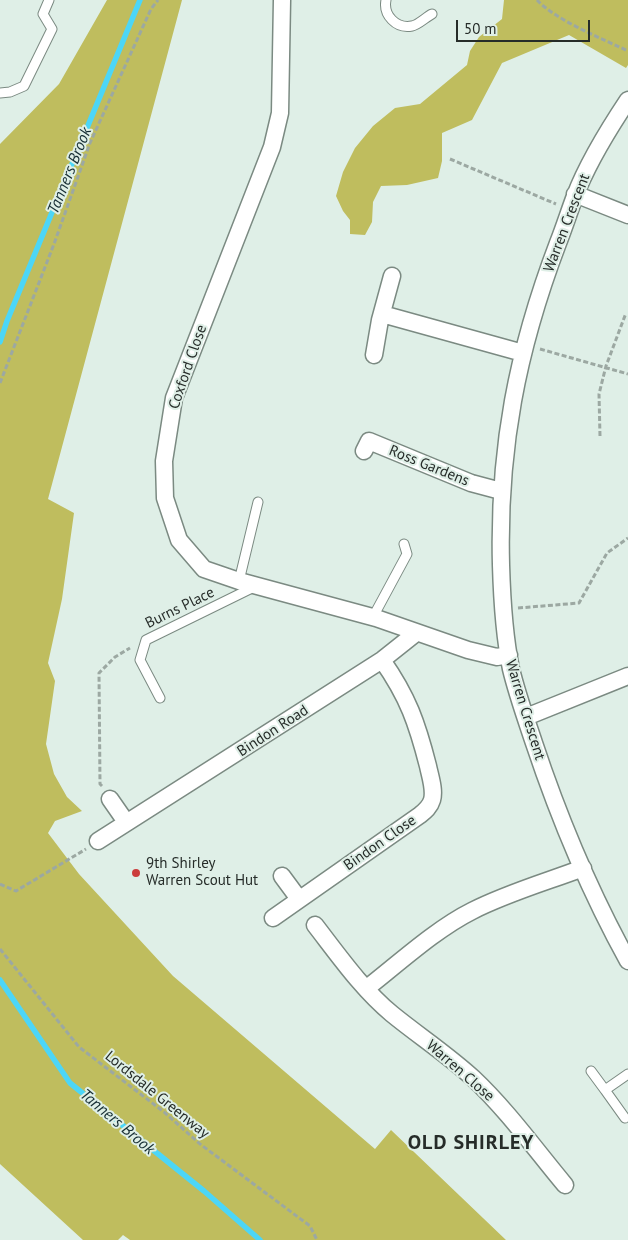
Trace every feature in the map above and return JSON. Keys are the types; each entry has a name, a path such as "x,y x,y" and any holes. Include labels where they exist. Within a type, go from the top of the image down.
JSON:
{"street":[{"name":"Coxford Close","path":"282,0 280,113 272,147 174,398 164,461 166,498 179,540 204,569 240,581 373,617 416,633 487,655 497,657 509,655"},
{"name":"Warren Crescent","path":"628,100 596,154 576,194 541,291 524,349 506,436 501,491 503,610 512,671 549,786 583,868 624,943 628,962"},
{"path":"576,194 628,215"},
{"path":"374,355 392,276"},
{"path":"382,314 524,349"},
{"name":"Ross Gardens","path":"364,451 369,441 471,483 501,491"},
{"name":"Bindon Road","path":"98,841 263,738 382,660 416,633"},
{"name":"Bindon Close","path":"273,918 420,815 428,808 432,800 431,781 412,710 397,681 382,660"},
{"path":"526,717 628,676"},
{"path":"110,799 126,822"},
{"path":"366,988 452,923 471,911 487,903 583,868"},
{"path":"282,876 299,899"},
{"name":"Warren Close","path":"315,925 366,988 392,1013 486,1090 565,1185"}],"lane":[{"path":"0,93 10,92 24,86 52,29 42,14 49,0"},
{"path":"386,0 385,5 389,17 398,25 412,26 432,14"},
{"path":"240,581 258,502"},
{"path":"373,617 407,554 404,544"},
{"name":"Burns Place","path":"160,698 140,660 146,640 258,585"},
{"path":"591,1071 626,1118"},
{"path":"606,1090 628,1074"}],"path":[{"path":"0,383 54,244 90,142 151,9 158,0"},
{"path":"537,0 571,23 628,51"},
{"path":"450,159 570,210"},
{"path":"600,436 598,394 606,366 626,313"},
{"path":"524,349 606,366 628,374"},
{"path":"503,610 579,603 607,553 628,538"},
{"path":"110,799 100,784 99,673 115,657 146,640"},
{"path":"0,884 16,891 98,841"},
{"name":"Lordsdale Greenway","path":"0,948 79,1047 164,1112 200,1144 310,1226 317,1240"}],"shaded area":[{"path":"107,0 182,0 48,499 74,513 62,599 48,663 55,681 46,744 54,774 67,797 82,811 55,821 48,833 79,874 173,976 375,1149 391,1130 506,1240 130,1240 123,1235 118,1240 83,1240 0,1164 0,144 59,84"},
{"path":"504,0 628,0 628,65 626,68 569,35 502,63 472,120 442,133 442,161 438,178 407,185 381,186 373,202 372,222 365,235 350,234 350,220 343,211 336,196 343,172 355,148 373,126 395,108 420,104 467,65 470,51 479,37 502,19"}],"waterway":[{"name":"Tanners Brook","path":"0,342 140,0"},
{"name":"Tanners Brook","path":"0,980 70,1083 204,1191 260,1240"}],"place":[{"name":"9th Shirley Warren Scout Hut","path":"136,873"}],"district":[{"name":"OLD SHIRLEY","path":"471,1143"}]}
